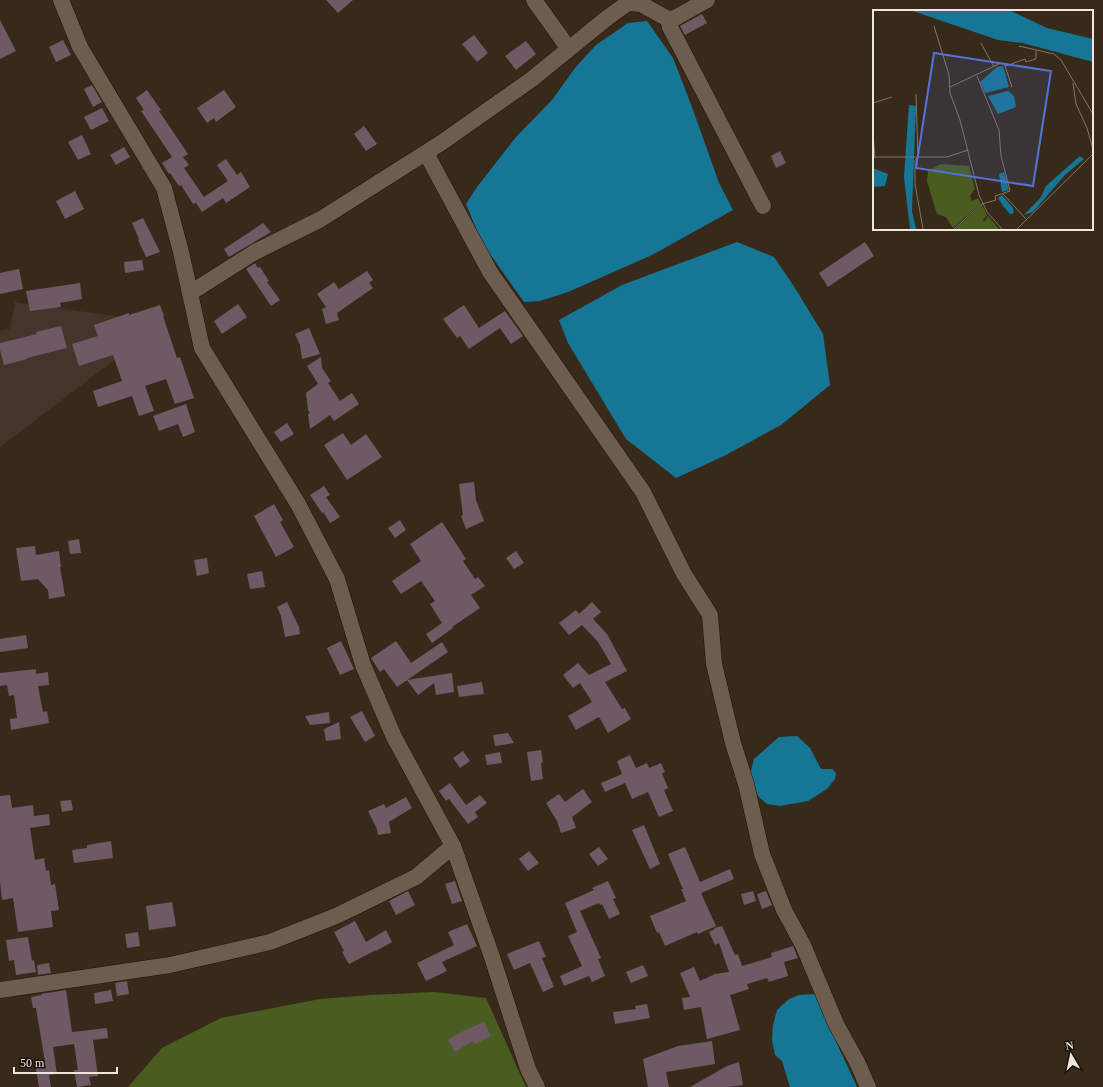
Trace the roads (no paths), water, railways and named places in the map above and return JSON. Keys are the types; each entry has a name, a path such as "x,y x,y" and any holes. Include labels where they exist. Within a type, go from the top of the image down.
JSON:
{"street":[{"path":"61,0 80,47 164,188 181,252 202,348 298,504 337,579 364,665 394,737 453,846 492,957 528,1069 537,1087"},
{"path":"534,0 569,49"},
{"path":"190,293 255,252 321,219 426,153 532,79 607,18 628,3 641,4 668,19 675,18 707,0"},
{"path":"668,19 670,27 763,206"},
{"path":"426,153 490,272 643,492 684,574 710,615 714,664 733,744 746,784 762,854 784,910 803,945 836,1024 868,1087"},
{"path":"1,989 170,965 270,942 336,916 416,877 453,846"}],"water":[{"path":"647,21 673,58 719,183 733,210 652,255 568,292 540,301 524,302 482,243 466,204 477,187 516,137 552,100 575,68 596,45 628,23"},
{"path":"737,242 774,257 795,288 823,334 830,385 781,425 724,456 676,478 626,439 568,343 559,320 622,285"},
{"path":"797,736 810,748 821,769 832,769 836,773 835,779 827,789 808,801 780,806 767,804 752,788 751,771 754,759 779,737"},
{"path":"815,994 823,1006 833,1035 857,1087 790,1087 782,1061 775,1055 772,1040 773,1025 777,1010 789,999 799,995"}]}
